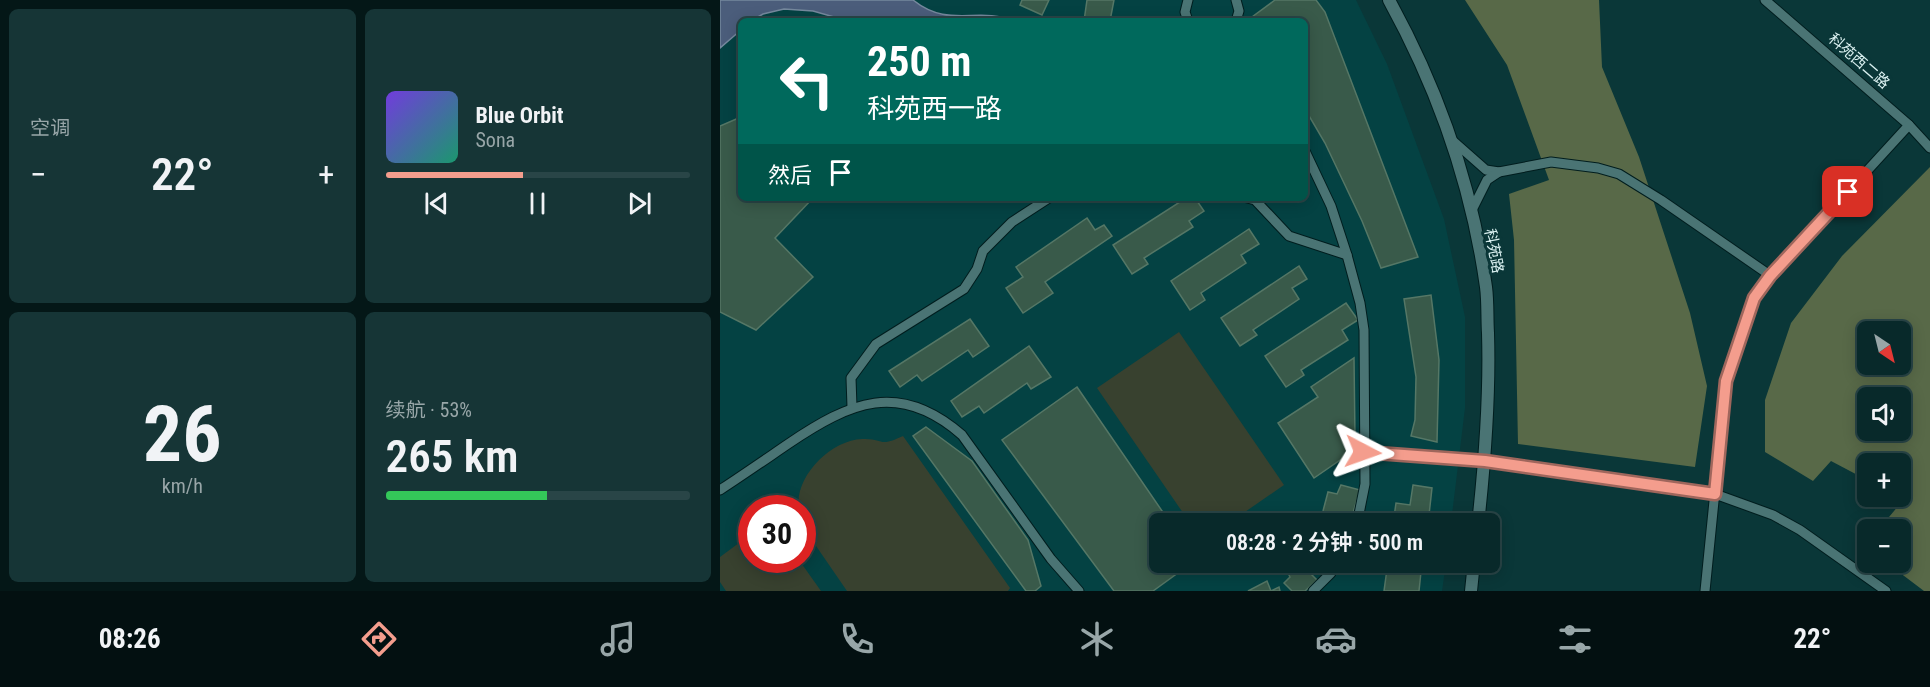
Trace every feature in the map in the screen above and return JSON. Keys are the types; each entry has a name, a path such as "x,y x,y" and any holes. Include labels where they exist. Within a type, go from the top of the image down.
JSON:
{"street":[{"path":"1187,18 1185,12 1188,0"},
{"path":"1236,0 1239,11 1237,18"},
{"name":"科苑路","path":"1389,0 1431,85 1450,139 1471,212 1486,289 1489,362 1485,461 1479,513"},
{"name":"科苑西二路","path":"1765,0 1909,125 1930,148"},
{"path":"1705,591 1726,381 1754,298 1770,276 1909,125"},
{"path":"1450,139 1486,170 1499,172 1551,162 1619,174 1716,237 1770,276"},
{"path":"1308,157 1331,206 1347,255 1360,303 1364,330 1365,484 1359,513"},
{"path":"1471,212 1487,180 1499,172"},
{"path":"852,407 851,378 876,344 964,289 977,269 983,251 1012,222 1044,201"},
{"path":"1256,201 1289,236 1347,255"},
{"path":"720,490 830,416 852,407 890,402 911,406 947,422 963,435 1051,559 1078,591"},
{"path":"1363,452 1485,461 1715,494 1773,515 1800,530 1886,591"},
{"path":"1313,591 1331,573"},
{"path":"1471,591 1473,573"}],"shaded area":[{"path":"720,0 1356,0 1387,64 1444,219 1465,317 1465,408 1452,513 1149,513 1149,573 1445,573 1442,591 720,591"},
{"path":"720,0 913,0 926,9 939,13 1004,18 838,18 813,11 784,9 756,18 738,18 738,33 720,48"}],"green space":[{"path":"1465,0 1599,0 1602,67 1639,157 1690,313 1707,386 1695,467 1518,444 1514,240 1509,194 1549,180 1507,65"},
{"path":"1930,167 1930,591 1924,591 1900,573 1911,573 1911,519 1887,519 1897,507 1911,507 1911,453 1857,453 1857,475 1831,461 1813,481 1765,452 1765,400 1791,323 1842,256"},
{"path":"1179,332 1284,485 1243,513 1183,513 1097,388"},
{"path":"903,436 1010,588 1008,591 847,591 816,546 816,495 799,495 802,484 817,462 838,446 862,439 885,442"},
{"path":"738,544 738,573 808,573 821,591 726,591 720,582 720,557"}],"building":[{"path":"1022,0 1049,0 1042,15 1020,5"},
{"path":"1087,0 1114,0 1111,18 1084,18"},
{"path":"1275,0 1316,0 1325,12 1418,257 1381,268 1362,221 1325,143 1308,114 1308,18 1252,17"},
{"path":"738,118 738,201 810,201 775,238 813,277 756,330 720,312 720,126"},
{"path":"1181,201 1197,201 1204,211 1189,221 1193,227 1144,258 1148,264 1132,274 1113,245"},
{"path":"1087,218 1095,230 1104,225 1112,236 1045,282 1053,293 1023,313 1006,288 1023,277 1016,267"},
{"path":"1249,229 1259,244 1241,255 1246,263 1201,293 1205,300 1190,310 1171,281"},
{"path":"1299,266 1307,279 1292,288 1299,299 1253,330 1257,335 1240,346 1221,318"},
{"path":"1431,295 1439,360 1437,442 1411,436 1415,420 1416,377 1404,299"},
{"path":"1346,303 1358,320 1342,330 1348,340 1301,370 1304,375 1286,387 1265,356"},
{"path":"970,319 989,346 973,357 968,350 922,381 917,375 900,387 889,371"},
{"path":"1029,346 1051,377 1031,389 1027,383 984,413 979,406 962,417 951,401"},
{"path":"1354,358 1355,438 1349,441 1356,449 1314,478 1278,423 1318,397 1311,387"},
{"path":"1077,387 1163,513 1149,513 1149,573 1178,573 1153,591 1114,591 1002,440"},
{"path":"926,427 972,461 1028,540 1041,586 1035,591 1026,591 913,436"},
{"path":"1341,485 1360,490 1353,513 1322,513 1328,492 1337,494"},
{"path":"1413,485 1432,488 1429,513 1395,513 1396,503 1410,505"},
{"path":"1288,573 1310,573 1317,580 1305,591 1292,591 1284,583 1290,577"},
{"path":"1386,573 1421,573 1419,591 1384,591"},
{"path":"1267,581 1271,591 1248,591"}],"route":[{"path":"1363,452 1485,461 1715,494 1726,381 1754,298 1770,276 1848,192"}]}
